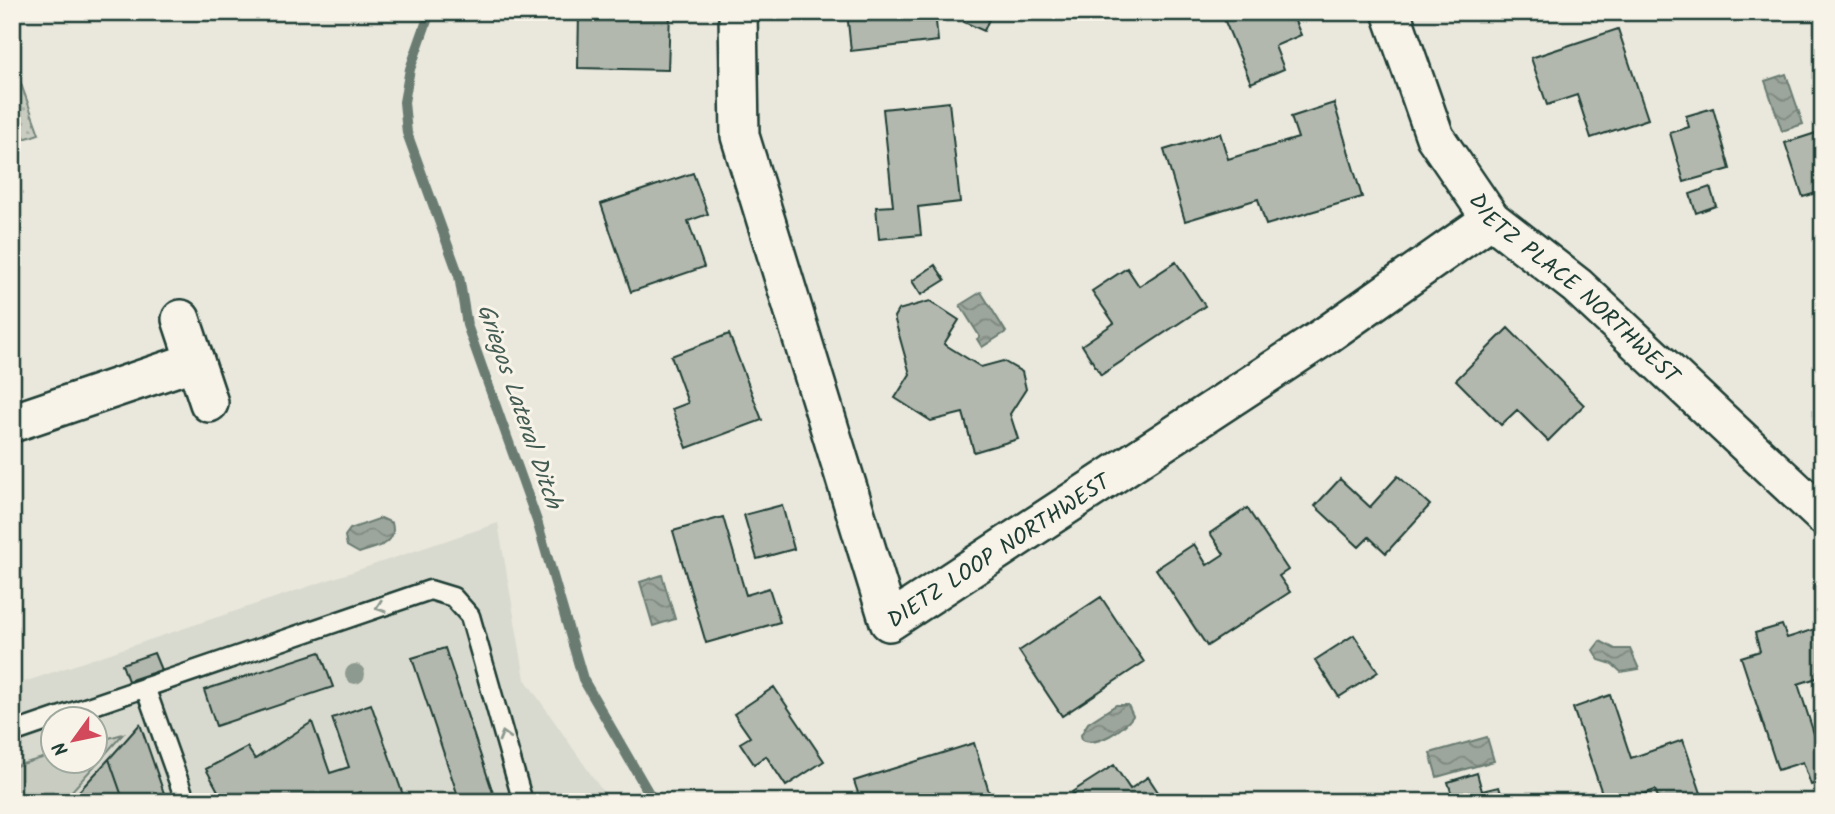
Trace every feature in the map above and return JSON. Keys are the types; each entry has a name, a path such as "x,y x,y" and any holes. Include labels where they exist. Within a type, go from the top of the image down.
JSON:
{"street":[{"name":"DIETZ LOOP NORTHWEST","path":"738,12 740,136 888,622 1325,336 1491,219"},
{"name":"DIETZ PLACE NORTHWEST","path":"1391,12 1436,137 1491,219 1577,286 1823,516"},
{"path":"181,319 209,403"},
{"path":"12,423 195,361"}],"lane":[{"path":"12,733 430,590 453,597 470,615 523,802"},
{"path":"145,687 187,802"}],"shaded area":[{"path":"12,59 39,134 12,143"},
{"path":"498,523 525,679 610,802 12,802 12,686"},
{"path":"123,734 108,751 108,738"},
{"path":"38,759 38,776 85,776 62,802 12,797 12,767"}],"water":[{"path":"1786,74 1803,124 1782,131 1765,81"},
{"path":"981,292 1006,332 982,347 977,339 980,337 960,305"},
{"path":"381,518 392,523 392,536 389,541 359,553 347,546 345,536 350,529"},
{"path":"662,575 675,619 653,626 640,582"},
{"path":"1600,641 1615,649 1630,649 1639,669 1621,672 1612,664 1599,660 1593,650"},
{"path":"1116,705 1128,705 1133,716 1129,721 1103,739 1088,742 1082,740 1081,735 1088,723"},
{"path":"1487,737 1494,761 1437,777 1430,753"}],"building":[{"path":"579,12 670,12 668,70 578,68"},
{"path":"847,12 935,12 938,41 851,51"},
{"path":"968,12 992,12 984,31 964,22"},
{"path":"1010,12 1030,12 1026,20"},
{"path":"1221,12 1291,12 1301,35 1275,46 1284,69 1251,83"},
{"path":"1618,29 1648,119 1591,138 1577,95 1547,105 1531,58"},
{"path":"949,102 960,202 918,207 921,235 879,239 876,207 893,206 883,109"},
{"path":"1334,103 1362,197 1266,225 1258,199 1185,221 1164,150 1220,133 1228,159 1298,138 1291,117"},
{"path":"1713,108 1730,169 1684,182 1670,133 1689,127 1686,116"},
{"path":"1823,110 1823,191 1803,197 1785,143 1822,131 1816,112"},
{"path":"693,173 708,214 688,221 704,267 631,292 601,204"},
{"path":"1710,187 1716,206 1696,213 1690,194"},
{"path":"1176,262 1205,306 1101,375 1082,345 1114,323 1092,291 1127,268 1139,286"},
{"path":"935,265 945,280 921,295 912,281"},
{"path":"930,301 959,320 944,344 981,367 1003,361 1022,372 1026,389 1010,414 1018,439 974,452 963,413 931,421 895,398 910,374 894,317 898,310"},
{"path":"1508,328 1584,405 1548,441 1517,410 1501,425 1456,380"},
{"path":"729,334 762,420 687,448 672,409 688,403 671,356"},
{"path":"1398,476 1430,505 1386,553 1369,537 1359,547 1315,506 1340,479 1370,507"},
{"path":"782,505 794,549 757,559 744,515"},
{"path":"1247,508 1288,570 1279,576 1290,592 1207,646 1156,569 1194,544 1207,565 1224,554 1210,533"},
{"path":"723,517 746,595 769,588 780,622 706,643 673,531"},
{"path":"1101,597 1144,662 1062,716 1019,651"},
{"path":"1782,625 1787,638 1815,629 1823,652 1823,676 1798,684 1817,743 1823,741 1823,781 1811,785 1803,762 1778,770 1741,657 1760,651 1755,633"},
{"path":"1354,635 1378,672 1339,697 1315,660"},
{"path":"445,648 496,802 460,802 412,658"},
{"path":"320,652 333,687 216,726 204,690"},
{"path":"154,653 161,670 128,681 122,664"},
{"path":"774,687 824,761 786,786 766,756 754,764 740,743 750,737 734,714"},
{"path":"1610,695 1631,758 1683,740 1704,802 1660,802 1655,790 1631,798 1633,802 1605,802 1573,708"},
{"path":"371,704 403,795 385,802 365,802 361,792 340,799 341,802 224,802 206,769 247,747 255,759 312,722 330,773 349,767 332,718"},
{"path":"140,724 167,802 124,802 109,759"},
{"path":"974,743 992,802 861,802 854,781"},
{"path":"108,760 124,802 69,802 93,776 108,776"},
{"path":"1114,765 1130,789 1148,777 1164,801 1079,802 1072,792"},
{"path":"1477,773 1482,791 1499,787 1504,802 1454,802 1448,782"}],"waterway":[{"name":"Griegos Lateral Ditch","path":"430,12 410,69 404,102 407,133 459,276 467,325 537,521 583,679 654,802"}]}
